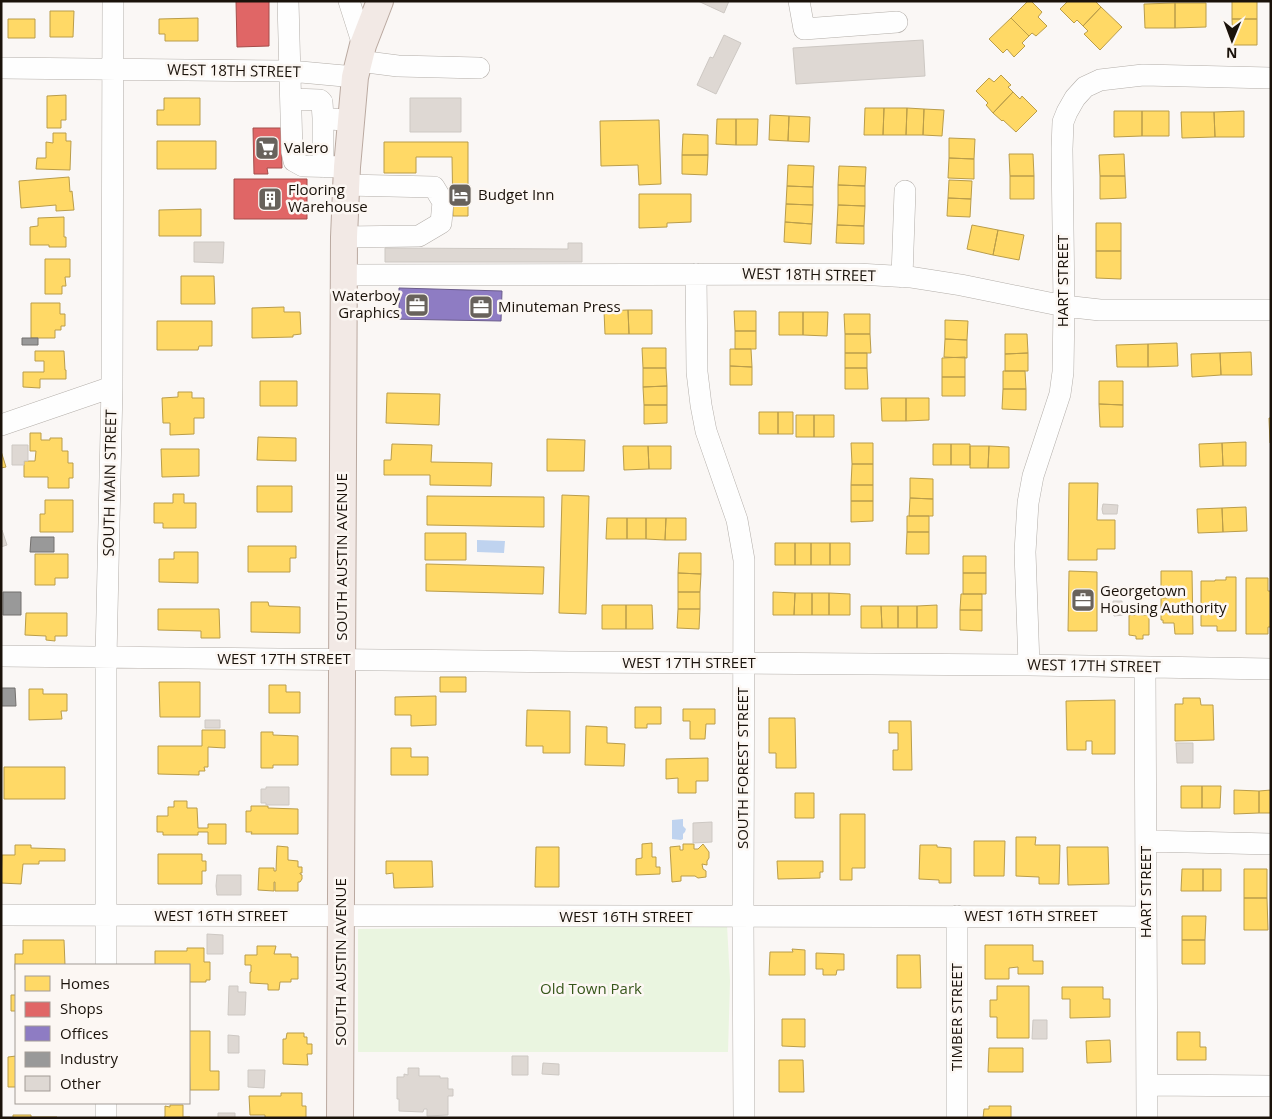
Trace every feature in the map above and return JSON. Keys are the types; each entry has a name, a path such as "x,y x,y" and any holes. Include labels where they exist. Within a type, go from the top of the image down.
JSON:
{"main road":[{"name":"SOUTH AUSTIN AVENUE","path":"340,1118 344,238 338,173 351,121 359,61 380,1"}],"street":[{"name":"SOUTH MAIN STREET","path":"106,964 106,658 112,387 113,1"},
{"path":"288,1 292,152 294,161 303,166 338,173 434,187 443,202 442,223 419,236 344,238"},
{"path":"349,1 359,61"},
{"path":"799,1 804,29 897,22"},
{"name":"WEST 18TH STREET","path":"1,68 290,71 359,61 398,66 479,68"},
{"name":"HART STREET","path":"1029,665 1025,552 1028,503 1033,476 1060,394 1063,372 1062,149 1063,122 1067,112 1075,98 1085,87 1100,80 1143,75 1271,78"},
{"path":"291,99 320,100 322,102 323,118 338,173"},
{"path":"323,118 351,121"},
{"path":"902,277 905,190"},
{"name":"SOUTH FOREST STREET","path":"696,274 697,372 701,405 706,431 737,520 744,560 744,1118"},
{"name":"WEST 18TH STREET","path":"344,275 858,274 902,277 961,285 1064,306 1100,310 1271,310"},
{"path":"1,425 112,387"},
{"name":"WEST 17TH STREET","path":"1,656 1029,665 1271,669"},
{"name":"HART STREET","path":"1145,667 1147,1118"},
{"path":"1146,842 1271,844"},
{"name":"WEST 16TH STREET","path":"1,915 1145,917"},
{"name":"TIMBER STREET","path":"956,1118 957,916"},
{"path":"1147,1085 1271,1086"},
{"path":"106,1104 106,1118"}],"green space":[{"name":"Old Town Park","path":"727,925 730,981 728,1052 358,1052 358,929"}],"water":[{"path":"477,540 505,541 504,553 477,552"},
{"path":"683,819 683,826 686,829 683,839 672,839 672,820"}],"building: Homes":[{"path":"1028,1 1031,1 1042,12 1038,17 1047,26 1036,36 1032,33 1029,36 1011,18"},
{"path":"1068,1 1095,1 1101,7 1083,26 1077,20 1074,23 1060,9"},
{"path":"1232,1 1257,1 1257,19 1232,19"},
{"path":"1175,3 1175,28 1145,28 1144,4"},
{"path":"1175,3 1206,3 1206,27 1175,28"},
{"path":"1101,7 1122,27 1100,50 1084,34 1088,31 1083,26"},
{"path":"50,11 74,11 73,37 50,37"},
{"path":"198,18 198,41 165,41 165,34 159,34 159,19"},
{"path":"1011,18 1029,36 1022,43 1025,46 1014,57 1007,49 1003,53 989,39"},
{"path":"8,19 35,19 35,38 8,38"},
{"path":"1232,19 1257,19 1257,45 1233,45"},
{"path":"1001,75 1011,85 1008,87 1013,92 993,113 986,105 988,103 976,91 989,78 994,82"},
{"path":"1013,92 1020,99 1022,96 1037,111 1016,132 993,113"},
{"path":"66,95 66,120 61,120 61,128 47,128 47,96"},
{"path":"164,98 200,98 200,125 157,125 157,110 164,110"},
{"path":"865,108 884,108 883,135 864,135"},
{"path":"884,108 907,108 906,135 883,135"},
{"path":"907,108 924,109 923,135 906,135"},
{"path":"924,109 944,110 942,136 923,135"},
{"path":"1114,111 1142,111 1142,136 1114,137"},
{"path":"1142,111 1169,111 1169,136 1142,136"},
{"path":"1244,111 1244,137 1215,137 1214,112"},
{"path":"1181,112 1214,112 1215,137 1182,138"},
{"path":"770,115 789,116 788,141 769,140"},
{"path":"789,116 810,117 809,142 788,141"},
{"path":"717,119 736,119 736,145 716,144"},
{"path":"736,119 758,119 757,145 736,145"},
{"path":"659,120 661,184 639,185 638,165 601,166 600,121"},
{"path":"53,133 66,133 66,141 71,141 70,170 36,169 37,158 46,158 46,142 53,143"},
{"path":"683,134 708,135 708,155 682,155"},
{"path":"949,138 975,139 974,159 949,158"},
{"path":"157,141 216,141 216,169 157,169"},
{"name":"Budget Inn","path":"384,142 468,142 468,216 453,216 452,157 416,157 416,173 384,173"},
{"path":"1009,154 1033,154 1034,176 1010,176"},
{"path":"1124,154 1125,176 1100,176 1099,155"},
{"path":"682,155 708,155 707,175 682,174"},
{"path":"949,158 974,159 974,179 948,178"},
{"path":"788,165 814,166 813,187 787,186"},
{"path":"839,166 866,167 865,186 838,185"},
{"path":"1010,176 1034,176 1034,199 1010,199"},
{"path":"1100,176 1125,176 1126,198 1100,199"},
{"path":"69,177 74,210 56,211 56,205 21,208 19,181"},
{"path":"949,180 972,181 971,199 948,198"},
{"path":"838,185 865,186 865,206 838,205"},
{"path":"787,186 813,187 813,205 786,204"},
{"path":"639,194 691,194 691,222 667,223 667,227 639,228"},
{"path":"948,198 971,199 970,217 947,216"},
{"path":"786,204 813,205 812,224 785,222"},
{"path":"838,205 865,206 864,226 837,225"},
{"path":"201,209 201,236 159,236 159,210"},
{"path":"64,217 66,247 30,245 30,227 38,226 38,218"},
{"path":"785,222 812,224 811,244 784,242"},
{"path":"1096,223 1121,223 1121,251 1096,251"},
{"path":"837,225 864,226 864,244 836,243"},
{"path":"972,225 998,230 993,255 967,249"},
{"path":"998,230 1024,235 1019,260 993,255"},
{"path":"1096,251 1121,251 1121,279 1096,278"},
{"path":"45,259 70,259 70,277 65,277 66,286 62,286 62,294 45,294"},
{"path":"181,276 214,276 215,304 181,304"},
{"path":"31,303 60,303 60,314 65,314 65,326 61,326 61,330 55,330 55,338 31,338"},
{"path":"284,307 284,312 300,312 301,334 293,335 293,337 252,338 252,308"},
{"path":"628,310 652,310 652,334 629,334"},
{"path":"628,310 629,334 605,334 604,311"},
{"path":"734,311 756,311 756,331 735,331"},
{"path":"779,312 803,312 803,335 779,335"},
{"path":"803,312 828,312 827,336 803,335"},
{"path":"844,314 870,314 870,334 845,334"},
{"path":"945,320 968,321 967,340 945,339"},
{"path":"157,321 212,321 212,346 199,346 198,350 157,350"},
{"path":"735,331 756,331 756,349 735,349"},
{"path":"845,334 870,334 871,353 845,353"},
{"path":"1005,334 1027,334 1028,353 1005,354"},
{"path":"945,339 967,340 967,358 944,357"},
{"path":"1177,343 1178,366 1148,367 1148,344"},
{"path":"1148,344 1148,367 1117,367 1116,345"},
{"path":"642,348 666,348 666,368 643,368"},
{"path":"730,349 751,349 752,367 730,366"},
{"path":"35,351 64,351 66,379 40,379 40,388 23,387 23,372 44,372 44,361 35,361"},
{"path":"1251,352 1252,375 1221,375 1220,353"},
{"path":"845,353 867,353 867,368 845,368"},
{"path":"1028,353 1028,371 1005,371 1005,354"},
{"path":"1220,353 1221,375 1192,377 1191,354"},
{"path":"965,357 965,377 942,377 942,358"},
{"path":"730,366 752,367 752,385 730,385"},
{"path":"643,368 666,368 667,386 643,387"},
{"path":"845,368 867,368 868,389 845,389"},
{"path":"1003,371 1025,371 1026,389 1003,389"},
{"path":"942,377 965,377 965,396 942,396"},
{"path":"260,381 297,381 297,406 260,406"},
{"path":"1099,381 1123,381 1123,405 1099,404"},
{"path":"667,386 667,405 644,405 643,387"},
{"path":"1003,389 1026,389 1026,410 1002,409"},
{"path":"178,392 192,392 192,398 204,398 204,418 194,418 194,434 170,435 170,423 163,423 162,398 178,397"},
{"path":"387,393 440,394 439,425 386,423"},
{"path":"881,398 906,398 906,421 882,421"},
{"path":"906,398 929,398 929,420 906,421"},
{"path":"1099,404 1123,405 1123,427 1100,427"},
{"path":"644,405 667,405 667,423 644,424"},
{"path":"759,412 778,412 778,434 759,434"},
{"path":"778,412 793,412 793,434 778,434"},
{"path":"796,415 814,415 814,437 796,437"},
{"path":"814,415 834,415 834,437 814,437"},
{"path":"1269,418 1271,418 1271,443 1270,443"},
{"path":"30,433 41,433 41,440 62,438 62,451 68,451 68,463 73,463 73,478 69,478 69,488 48,488 48,477 24,477 24,461 35,461 36,451 30,451"},
{"path":"258,437 296,438 296,461 257,460"},
{"path":"547,439 585,440 584,471 547,471"},
{"path":"1246,442 1246,466 1223,466 1222,443"},
{"path":"851,443 873,443 873,464 852,464"},
{"path":"1222,443 1223,466 1200,467 1199,444"},
{"path":"392,444 432,445 431,462 492,463 491,486 430,485 430,475 384,475 384,460 391,460"},
{"path":"933,444 951,444 951,465 933,465"},
{"path":"951,444 970,444 970,465 951,465"},
{"path":"623,446 648,446 649,469 624,470"},
{"path":"648,446 671,446 671,469 649,469"},
{"path":"970,446 989,446 988,468 970,468"},
{"path":"989,446 1009,447 1009,468 988,468"},
{"path":"161,449 199,449 199,476 162,477"},
{"path":"1,451 6,467 1,468"},
{"path":"852,464 873,464 873,485 851,485"},
{"path":"910,478 933,479 933,499 910,498"},
{"path":"1069,483 1098,483 1097,520 1115,520 1115,549 1097,549 1097,560 1068,560"},
{"path":"851,485 873,485 873,501 851,501"},
{"path":"257,486 292,486 292,512 257,512"},
{"path":"173,494 184,494 184,503 196,503 196,528 163,528 163,523 154,523 154,503 173,503"},
{"path":"562,495 589,496 586,614 559,613"},
{"path":"427,496 544,497 544,527 427,525"},
{"path":"910,498 933,499 933,516 909,516"},
{"path":"45,500 73,500 73,532 40,532 40,514 45,514"},
{"path":"851,501 873,501 873,521 851,522"},
{"path":"1246,507 1247,531 1223,532 1222,508"},
{"path":"1222,508 1223,532 1198,533 1197,509"},
{"path":"907,516 929,516 929,532 907,532"},
{"path":"607,518 627,518 627,539 606,539"},
{"path":"627,518 646,518 646,539 627,539"},
{"path":"646,518 666,518 665,540 646,539"},
{"path":"666,518 686,518 686,540 665,540"},
{"path":"907,532 929,532 929,554 906,554"},
{"path":"425,533 466,533 466,560 425,560"},
{"path":"775,543 795,543 795,565 775,565"},
{"path":"795,543 811,543 811,565 795,565"},
{"path":"811,543 830,543 830,565 811,565"},
{"path":"830,543 850,543 850,565 830,565"},
{"path":"248,546 296,546 296,558 290,558 290,572 248,572"},
{"path":"174,552 198,552 198,583 159,582 159,559 174,559"},
{"path":"679,553 701,553 701,574 678,573"},
{"path":"35,554 68,554 68,578 55,578 55,585 35,585"},
{"path":"963,556 986,556 986,573 963,573"},
{"path":"426,564 544,567 543,594 426,591"},
{"path":"1069,571 1097,572 1097,631 1068,631"},
{"path":"1161,571 1192,571 1193,634 1175,634 1174,623 1163,623 1163,620 1161,620 1161,598 1169,598 1168,592 1161,592"},
{"path":"678,573 701,574 700,592 678,592"},
{"path":"963,573 986,573 986,594 963,594"},
{"path":"1226,577 1236,577 1236,631 1217,631 1217,626 1201,626 1201,581 1226,580"},
{"path":"1246,578 1268,578 1268,591 1271,591 1271,627 1268,627 1268,634 1246,634"},
{"path":"678,592 700,592 700,609 678,609"},
{"path":"773,592 795,593 794,615 773,615"},
{"path":"795,593 812,593 812,615 794,615"},
{"path":"812,593 829,593 829,615 812,615"},
{"path":"829,593 850,594 850,615 829,615"},
{"path":"961,594 982,594 982,610 960,610"},
{"path":"251,602 268,602 269,606 300,607 300,633 251,632"},
{"path":"602,605 626,605 626,629 602,629"},
{"path":"626,605 652,605 653,629 626,629"},
{"path":"937,605 937,628 917,628 917,606"},
{"path":"861,606 881,606 882,628 861,628"},
{"path":"881,606 898,606 898,628 882,628"},
{"path":"898,606 917,606 917,628 898,628"},
{"path":"158,609 219,609 220,638 201,638 201,631 158,630"},
{"path":"678,609 700,609 699,629 677,628"},
{"path":"960,610 982,610 982,631 960,630"},
{"path":"26,613 67,613 67,636 55,636 55,641 46,640 46,636 25,635"},
{"path":"1135,613 1149,615 1149,635 1143,635 1143,639 1136,639 1136,636 1129,635 1129,615 1135,615"},
{"path":"440,677 466,677 466,692 440,692"},
{"path":"159,682 200,682 200,717 160,717"},
{"path":"269,685 286,685 286,692 300,692 300,713 269,713"},
{"path":"29,689 43,689 43,694 67,694 67,711 61,711 62,719 29,720"},
{"path":"436,696 436,725 411,726 411,715 395,715 395,697"},
{"path":"1183,698 1200,698 1201,705 1213,705 1214,740 1175,741 1175,704 1183,704"},
{"path":"1115,700 1115,754 1092,754 1092,741 1086,741 1086,750 1067,750 1066,701"},
{"path":"635,707 661,707 661,724 647,724 647,728 635,728"},
{"path":"683,709 715,709 715,724 706,724 705,739 690,739 690,721 683,721"},
{"path":"527,710 570,711 570,753 543,753 543,746 526,746"},
{"path":"769,718 795,718 796,768 776,768 776,753 769,753"},
{"path":"889,721 911,721 912,770 893,770 893,750 898,750 898,733 889,733"},
{"path":"586,726 607,727 607,743 625,744 624,766 585,765"},
{"path":"202,730 225,730 225,748 208,747 208,767 204,767 205,771 199,771 199,775 158,774 158,746 202,746"},
{"path":"261,732 273,732 273,735 298,736 298,765 273,765 273,768 261,768"},
{"path":"391,748 411,748 411,757 428,757 428,775 391,775"},
{"path":"708,758 708,781 696,781 696,793 678,793 678,778 666,779 666,759"},
{"path":"4,767 65,767 65,799 4,799"},
{"path":"1181,786 1202,786 1202,808 1181,808"},
{"path":"1202,786 1221,786 1220,808 1202,808"},
{"path":"1234,790 1259,791 1259,813 1234,814"},
{"path":"1271,790 1271,813 1259,813 1259,791"},
{"path":"795,793 814,793 814,818 795,818"},
{"path":"174,801 187,801 187,808 197,808 198,828 208,828 208,824 226,824 226,844 208,844 208,832 198,832 198,835 163,835 163,832 157,832 157,816 168,816 168,807 174,807"},
{"path":"251,806 298,809 298,834 251,834 252,832 246,832 246,811 251,811"},
{"path":"840,814 865,814 865,868 852,868 852,880 840,880"},
{"path":"1016,837 1036,837 1035,845 1060,845 1059,884 1039,884 1039,877 1016,876"},
{"path":"974,841 1005,841 1004,876 974,876"},
{"path":"652,843 652,857 656,857 656,867 660,867 660,874 636,875 636,859 642,858 642,844"},
{"path":"683,844 694,844 694,849 698,849 703,844 709,852 707,865 702,864 703,869 706,871 706,877 681,876 681,881 672,882 670,847 680,846 680,850 683,850"},
{"path":"15,845 31,845 31,848 65,849 65,861 39,861 39,864 23,864 21,884 1,883 2,855 15,855"},
{"path":"920,845 937,845 937,847 951,848 951,883 919,879"},
{"path":"277,846 288,847 288,860 298,861 298,867 302,867 302,873 300,874 302,879 298,882 298,891 275,891 275,882 274,891 258,890 259,868 274,868 274,871 276,871"},
{"path":"536,847 559,847 559,887 535,887"},
{"path":"1067,847 1108,847 1109,884 1068,885"},
{"path":"158,854 202,854 202,861 206,861 206,871 202,871 202,884 158,884"},
{"path":"386,861 432,861 433,887 394,888 393,873 386,874"},
{"path":"777,861 823,861 823,872 820,872 820,878 778,879"},
{"path":"1182,869 1203,869 1203,891 1181,891"},
{"path":"1203,869 1221,869 1221,891 1203,891"},
{"path":"1244,869 1267,869 1267,898 1244,898"},
{"path":"1244,898 1267,898 1268,930 1244,930"},
{"path":"1182,916 1206,916 1205,940 1182,940"},
{"path":"23,940 64,940 65,964 15,964 15,954 23,954"},
{"path":"1182,940 1205,940 1205,964 1182,964"},
{"path":"985,945 1033,945 1033,961 1043,961 1043,974 1018,974 1018,967 1009,968 1009,979 985,979"},
{"path":"257,946 276,946 274,954 291,954 291,957 298,957 298,979 291,979 291,982 280,982 279,990 268,990 268,984 250,983 251,965 245,965 245,955 257,955"},
{"path":"187,948 204,948 204,962 210,962 210,980 206,980 206,982 190,982 190,964 155,964 155,951 187,951"},
{"path":"792,949 805,950 805,975 769,975 770,952 793,952"},
{"path":"816,953 844,954 844,970 837,970 836,975 823,975 823,969 816,969"},
{"path":"897,955 920,955 921,988 897,988"},
{"path":"997,986 1029,986 1029,1038 997,1038 997,1017 990,1017 990,1000 997,1000"},
{"path":"1062,987 1103,987 1103,999 1110,999 1110,1017 1070,1018 1070,999 1062,999"},
{"path":"11,995 15,995 15,1011 11,1011"},
{"path":"782,1019 805,1019 805,1047 782,1046"},
{"path":"190,1031 210,1031 210,1071 219,1071 219,1090 190,1090"},
{"path":"1177,1032 1200,1032 1200,1047 1206,1047 1206,1060 1177,1060"},
{"path":"287,1033 304,1033 304,1037 307,1037 307,1044 312,1044 312,1054 307,1054 308,1065 283,1064 283,1039 286,1039"},
{"path":"1110,1040 1111,1062 1087,1063 1086,1041"},
{"path":"989,1048 1023,1048 1023,1072 988,1072"},
{"path":"15,1056 15,1087 8,1087 8,1057"},
{"path":"779,1060 803,1060 804,1092 779,1092"},
{"path":"281,1093 302,1093 302,1106 306,1106 306,1118 265,1118 265,1115 250,1115 249,1096 281,1096"},
{"path":"170,1105 183,1105 183,1117 190,1118 164,1118 165,1106 170,1107"},
{"path":"989,1106 1011,1106 1011,1118 983,1118 984,1109 989,1109"},
{"path":"13,1115 31,1115 31,1117 57,1118 13,1118"}],"building: Shops":[{"path":"236,1 269,1 269,46 237,47"},
{"name":"Valero","path":"253,128 281,128 282,168 267,168 268,174 254,174"},
{"name":"Flooring Warehouse","path":"234,179 307,179 307,219 234,219"}],"building: Offices":[{"path":"399,288 502,291 501,321 390,319 390,309 399,309"}],"building: Industry":[{"path":"22,338 38,338 38,345 22,345"},
{"path":"31,537 54,537 54,552 30,552"},
{"path":"3,592 21,592 21,615 3,615"},
{"path":"1,688 15,688 16,706 1,706"}],"building: Other":[{"path":"698,1 729,1 724,13"},
{"path":"724,35 741,43 716,94 697,85 710,57 713,58"},
{"path":"923,40 925,76 796,84 793,48"},
{"path":"410,98 461,98 461,132 410,132"},
{"path":"194,242 224,242 223,263 194,262"},
{"path":"568,243 582,243 582,262 385,262 385,248 568,249"},
{"path":"12,445 28,445 28,461 24,461 24,465 12,465"},
{"path":"1103,504 1118,505 1117,514 1103,514"},
{"path":"1,530 7,545 1,547"},
{"path":"1113,601 1122,601 1123,615 1114,616"},
{"path":"205,720 220,720 220,728 205,728"},
{"path":"1176,743 1193,743 1193,763 1177,763"},
{"path":"266,787 289,787 289,805 266,805 266,803 261,803 261,789 266,789"},
{"path":"712,822 712,842 693,843 693,823"},
{"path":"217,875 241,875 241,895 217,895"},
{"path":"207,934 223,935 223,954 207,954"},
{"path":"229,986 238,986 238,992 246,992 245,1015 228,1015"},
{"path":"1033,1020 1047,1020 1047,1039 1032,1039"},
{"path":"228,1035 239,1036 239,1053 228,1053"},
{"path":"512,1056 528,1056 528,1075 512,1075"},
{"path":"543,1063 559,1064 559,1075 542,1074"},
{"path":"408,1068 419,1068 419,1076 448,1078 448,1089 453,1089 453,1096 448,1096 448,1115 427,1116 427,1109 424,1109 423,1112 399,1111 397,1077 404,1077 404,1074 408,1075"},
{"path":"248,1070 265,1070 264,1088 248,1087"},
{"path":"218,1113 235,1113 235,1118 218,1118"}],"place":[{"name":"Valero","path":"267,148"},
{"name":"Budget Inn","path":"460,195"},
{"name":"Flooring Warehouse","path":"270,199"},
{"name":"Waterboy Graphics","path":"417,305"},
{"name":"Minuteman Press","path":"481,307"},
{"name":"Georgetown Housing Authority","path":"1083,600"}]}
